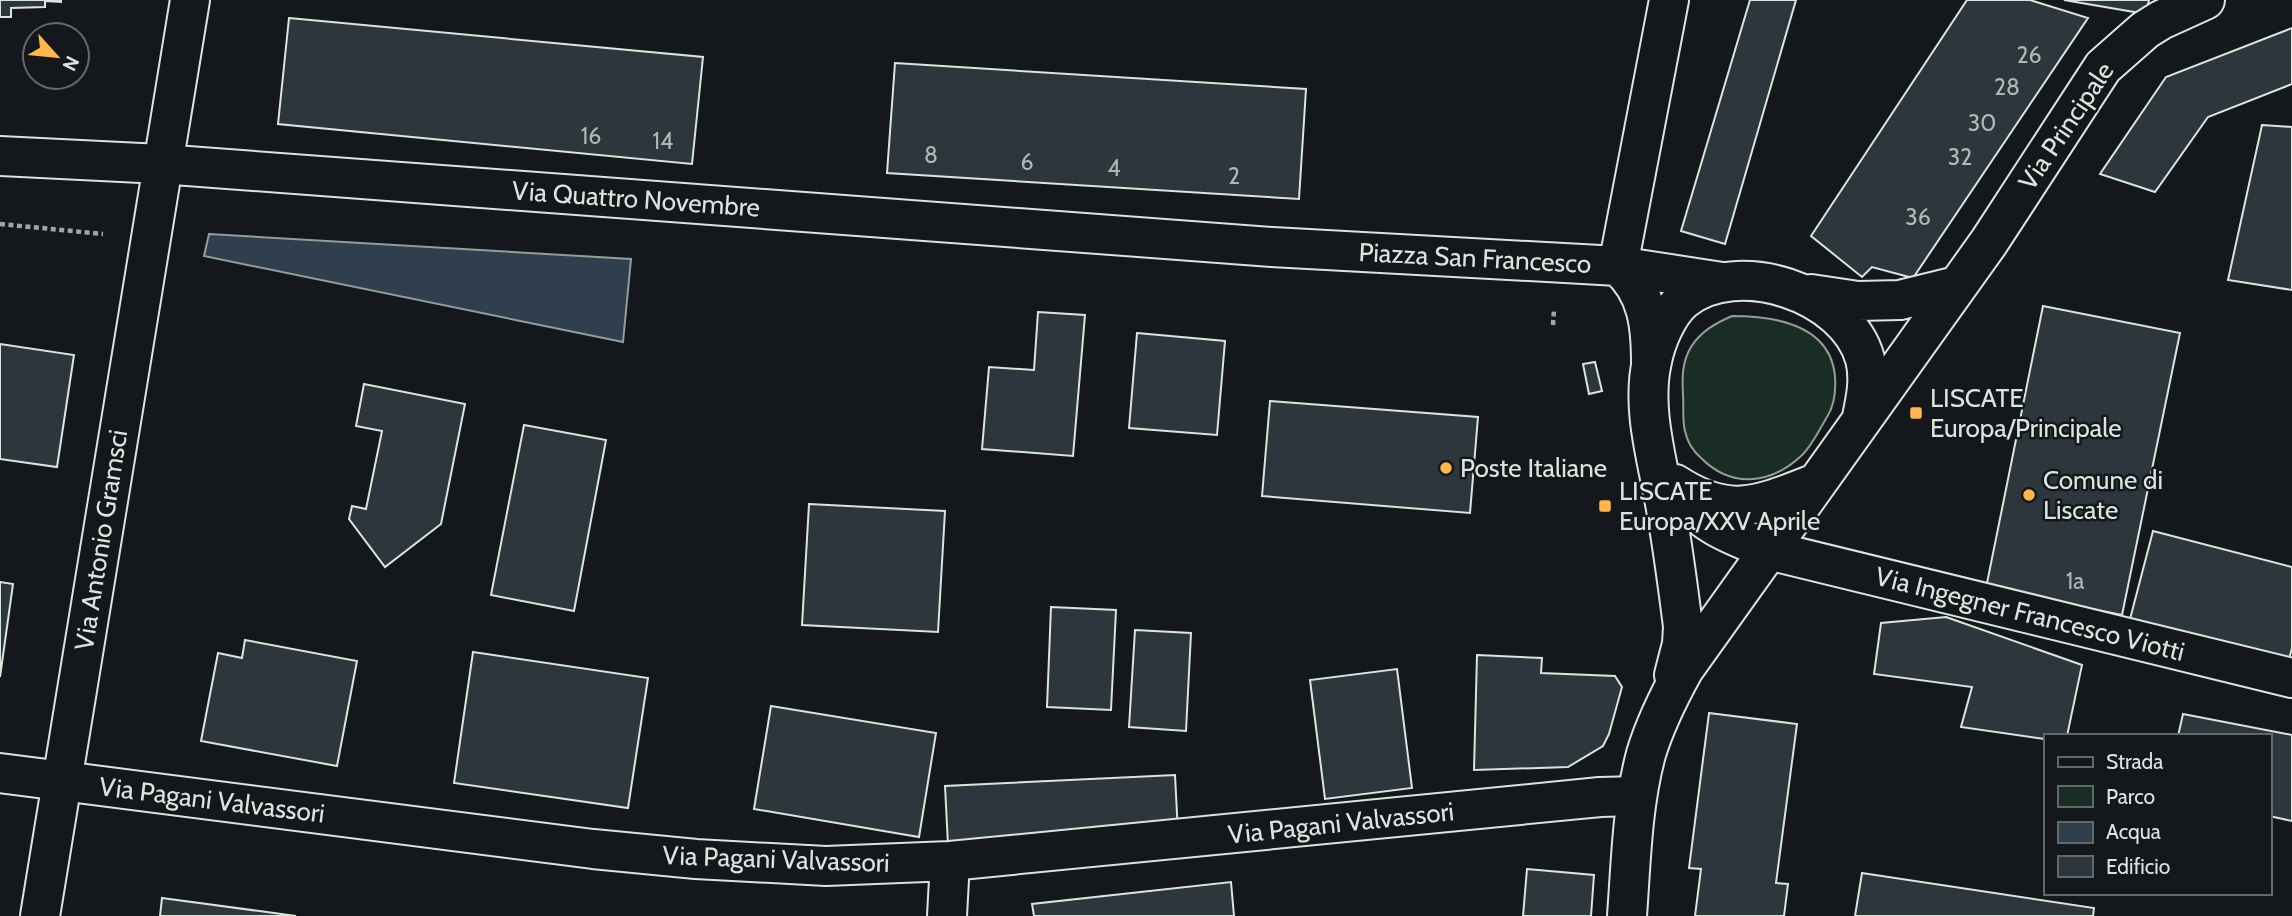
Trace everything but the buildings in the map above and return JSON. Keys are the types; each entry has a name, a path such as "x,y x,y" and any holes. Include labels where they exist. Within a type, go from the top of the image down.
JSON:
{"street":[{"name":"Via Antonio Gramsci","path":"40,916 190,0"},
{"name":"Piazza San Francesco","path":"1272,247 1618,267 1669,0"},
{"name":"Via Principale","path":"1862,418 1989,242 2103,67 2145,30 2205,0"},
{"name":"Via Quattro Novembre","path":"0,156 162,164 1272,247"},
{"path":"1618,267 1722,282 1761,282 1794,292 1832,310 1860,345 1867,373 1868,390 1862,418 1710,631 1667,700"},
{"path":"1618,267 1633,284 1646,307 1651,330 1649,389 1653,440 1666,472 1683,625 1682,644 1667,700 1647,752 1637,796 1627,916"},
{"path":"1651,363 1664,327 1683,300 1722,282"},
{"path":"1794,292 1858,301 1900,300 1957,286"},
{"path":"1666,472 1689,493 1729,507 1769,502 1816,483"},
{"name":"Via Ingegner Francesco Viotti","path":"1666,472 1696,513 1712,525 1768,550 2292,678"},
{"name":"Via Pagani Valvassori","path":"0,773 593,849 696,859 825,866 950,861 1601,797 1637,796"},
{"path":"947,916 950,861"}],"path":[{"path":"0,224 149,238"}],"green space":[{"path":"1732,316 1782,321 1812,334 1831,358 1835,376 1831,408 1811,444 1788,466 1763,478 1737,478 1713,468 1693,449 1684,427 1683,376 1688,353 1704,332"}],"water":[{"path":"209,234 631,259 623,342 204,256"}],"place":[{"name":"LISCATE Europa/Principale","path":"1916,413"},
{"name":"Poste Italiane","path":"1446,468"},
{"name":"Comune di Liscate","path":"2029,495"},
{"name":"LISCATE Europa/XXV Aprile","path":"1605,506"}]}
